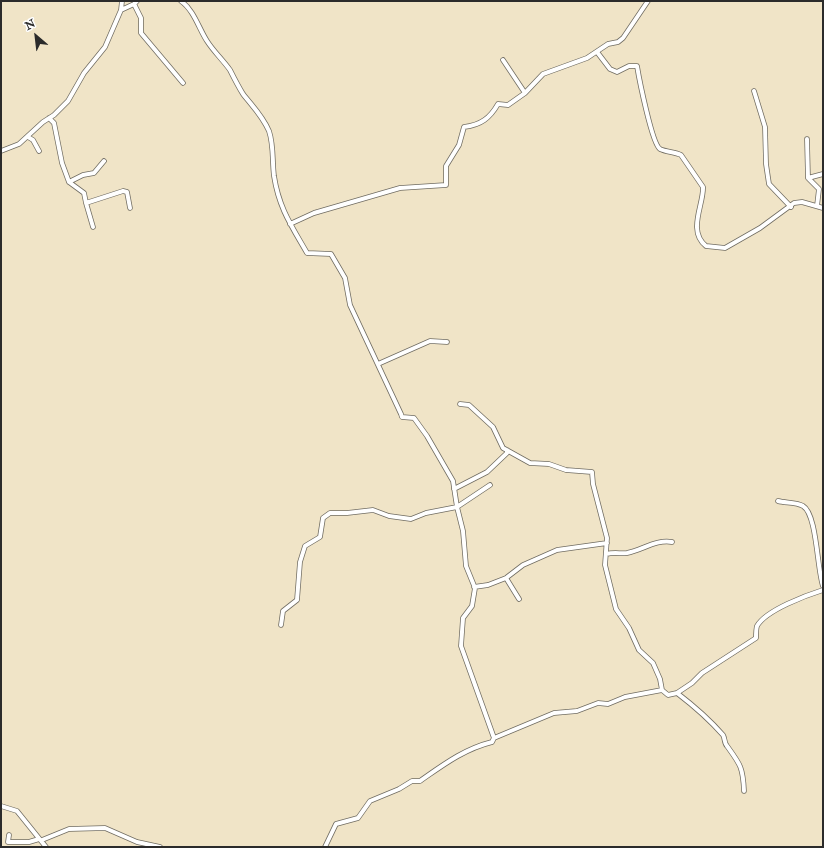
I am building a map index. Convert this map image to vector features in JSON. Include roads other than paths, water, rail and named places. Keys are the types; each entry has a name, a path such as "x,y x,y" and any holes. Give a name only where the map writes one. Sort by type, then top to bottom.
{"street":[{"path":"1,151 20,144 68,101 84,73 105,47 121,10 122,1"},
{"path":"181,1 185,4 208,42 229,69 243,94 259,111 269,132 274,156 274,174 282,209 290,224 307,253 331,254 345,278 350,305 402,417 414,418 423,430 453,480 457,507 463,531 466,566 474,587 472,606 463,618 461,646 494,738"},
{"path":"290,224 314,213 400,188 446,185 446,166 459,145 464,127 475,126 484,122 498,104 508,105 525,93 543,74 587,58 608,44 618,42 648,1"},
{"path":"121,10 136,3 141,18 141,33 183,83"},
{"path":"597,52 610,69 617,72 629,66 637,66 648,121 657,146 660,149 681,155 703,187 697,223 698,236 703,244 706,246 725,248 760,228 791,206 802,202 823,208"},
{"path":"503,60 525,93"},
{"path":"754,91 765,127 766,164 769,184 791,206"},
{"path":"50,118 54,123 62,163 69,182 84,193 93,228"},
{"path":"28,137 33,140 39,151"},
{"path":"807,139 808,178 819,189 818,206"},
{"path":"69,182 83,175 94,174 104,161"},
{"path":"808,178 823,174"},
{"path":"86,203 123,191 126,192 130,208"},
{"path":"378,364 430,342 447,342"},
{"path":"460,404 469,405 493,427 503,448 530,463 549,464 566,470 592,472 593,484 607,538 605,566 616,608 629,628 639,650 652,663 660,679 662,690 668,695 677,693 692,683 702,673 756,638 757,626 786,604 823,590"},
{"path":"454,489 488,472 507,453 507,450"},
{"path":"281,625 283,611 298,600 300,562 305,546 320,537 323,518 330,513 347,514 373,510 389,516 411,519 426,513 457,507 490,485"},
{"path":"778,501 803,505 810,513 814,524 816,552 823,586"},
{"path":"606,554 615,552 626,554 665,541 672,542"},
{"path":"474,587 488,585 506,578 523,565 557,550 607,543"},
{"path":"506,578 519,599"},
{"path":"325,847 336,824 358,818 370,801 399,789 412,781 420,781 448,761 474,747 492,742 494,738 554,713 577,711 598,703 608,704 625,697 662,690"},
{"path":"677,693 705,715 712,725 724,736 725,744 737,758 743,773 744,791"},
{"path":"1,806 17,810 46,847"},
{"path":"9,835 8,842 29,842 69,829 105,828 137,842 160,847"}]}
